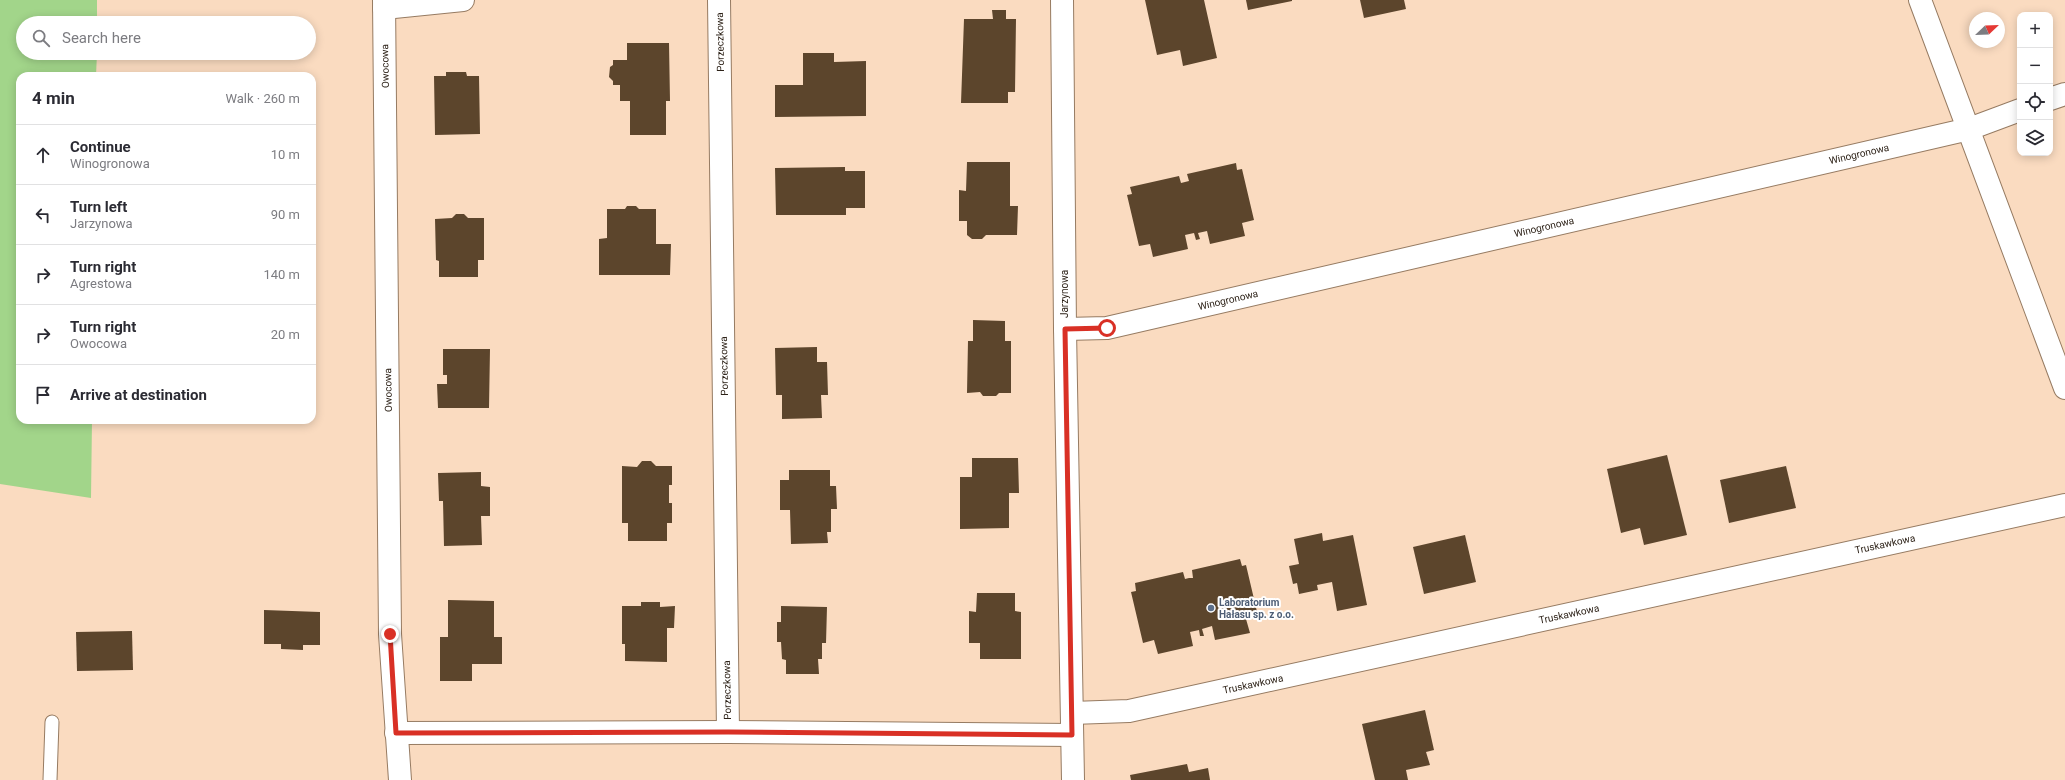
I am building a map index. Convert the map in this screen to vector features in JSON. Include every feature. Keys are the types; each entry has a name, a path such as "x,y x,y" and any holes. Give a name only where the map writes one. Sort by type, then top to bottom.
{"street":[{"path":"384,4 462,0"},
{"name":"Porzeczkowa","path":"719,0 728,732"},
{"name":"Jarzynowa","path":"1062,0 1065,329 1073,780"},
{"path":"1920,0 2065,388"},
{"name":"Owocowa","path":"384,4 390,634 400,780"},
{"path":"2053,98 2065,94"},
{"name":"Winogronowa","path":"1065,329 1107,328 1969,129 2017,111"},
{"name":"Truskawkowa","path":"1072,713 1129,711 2065,504"},
{"path":"396,733 728,732 1072,735"}],"lane":[{"path":"50,780 52,722"}],"green space":[{"path":"0,0 97,0 97,16 16,16 16,60 97,60 96,72 16,72 16,424 92,424 91,498 0,484"}],"building":[{"path":"1145,0 1204,0 1217,58 1183,66 1180,50 1157,55"},
{"path":"1246,0 1292,0 1292,1 1248,10"},
{"path":"1360,0 1404,0 1406,9 1364,18"},
{"path":"992,10 1006,10 1006,19 1016,19 1015,92 1008,92 1008,103 961,103 964,19 993,19"},
{"path":"627,43 669,43 670,101 666,101 666,135 630,135 630,101 620,101 620,85 613,85 613,81 609,77 610,67 613,65 613,60 627,60"},
{"path":"803,53 834,53 834,62 866,61 866,116 775,117 775,85 803,85"},
{"path":"446,72 466,72 467,76 479,76 480,134 435,135 434,76 446,76"},
{"path":"967,162 1010,162 1010,206 1018,206 1017,235 986,235 982,239 972,239 967,235 967,221 959,221 959,190 966,191"},
{"path":"1236,163 1237,170 1242,169 1254,220 1242,223 1245,236 1210,244 1207,231 1198,233 1200,239 1196,240 1194,233 1185,235 1188,249 1153,257 1150,244 1139,246 1127,195 1132,194 1130,187 1179,176 1181,183 1189,181 1187,174"},
{"path":"845,167 845,171 865,171 865,208 846,208 846,215 776,215 775,168"},
{"path":"627,206 636,206 639,209 656,209 656,244 671,244 670,275 599,275 599,239 607,238 607,209 625,209"},
{"path":"456,214 464,214 468,218 484,218 484,260 478,260 478,277 439,277 439,261 436,260 435,219 452,218"},
{"path":"973,320 1005,321 1005,341 1011,341 1011,393 999,393 996,396 983,396 980,392 967,393 968,341 973,341"},
{"path":"817,347 817,362 827,362 828,395 821,395 822,418 782,419 782,395 776,395 775,348"},
{"path":"443,349 490,349 489,408 438,408 437,384 447,384 447,375 443,375"},
{"path":"1667,455 1687,535 1644,545 1640,528 1621,533 1607,469"},
{"path":"972,458 1018,458 1019,493 1009,493 1009,528 960,529 960,477 972,477"},
{"path":"642,461 651,461 656,466 672,466 672,485 669,485 669,503 672,503 672,523 667,523 667,541 628,541 628,523 622,523 622,466 637,467"},
{"path":"1786,466 1796,508 1729,523 1720,480"},
{"path":"789,470 830,470 830,486 836,486 837,509 831,509 831,532 827,532 828,543 791,544 790,510 780,510 780,480 789,480"},
{"path":"481,472 481,486 490,487 490,516 481,516 482,545 444,546 443,501 439,501 438,473"},
{"path":"1322,533 1323,541 1353,535 1367,605 1337,611 1332,582 1317,585 1318,590 1299,594 1297,583 1293,584 1289,566 1299,564 1294,539"},
{"path":"1465,535 1476,582 1424,594 1413,547"},
{"path":"1240,559 1242,566 1246,565 1258,616 1246,619 1250,633 1215,640 1212,626 1202,629 1204,636 1200,636 1199,630 1190,632 1193,646 1158,654 1154,640 1143,643 1131,592 1136,591 1135,583 1183,572 1185,579 1193,578 1192,570"},
{"path":"977,593 1015,593 1015,611 1021,612 1021,659 980,659 980,643 969,643 969,611 976,612"},
{"path":"448,600 494,601 494,637 502,637 502,664 472,664 472,681 440,681 440,637 448,637"},
{"path":"641,602 660,602 660,607 675,606 674,628 667,628 667,662 625,661 625,644 622,644 622,606 641,606"},
{"path":"781,606 827,607 826,643 822,643 822,659 818,659 819,674 786,674 786,660 782,659 781,642 777,642 777,622 781,622"},
{"path":"264,610 320,612 320,645 303,645 303,650 281,649 281,644 264,644"},
{"path":"132,631 133,670 77,671 76,632"},
{"path":"1425,710 1434,750 1426,752 1430,765 1406,770 1408,780 1375,780 1362,724"},
{"path":"1187,764 1189,772 1208,768 1210,780 1131,780 1130,775"}],"place":[{"name":"Laboratorium Hałasu sp. z o.o.","path":"1211,608"}],"route":[{"path":"390,634 396,733 728,732 1072,735 1065,329 1107,328"}]}
